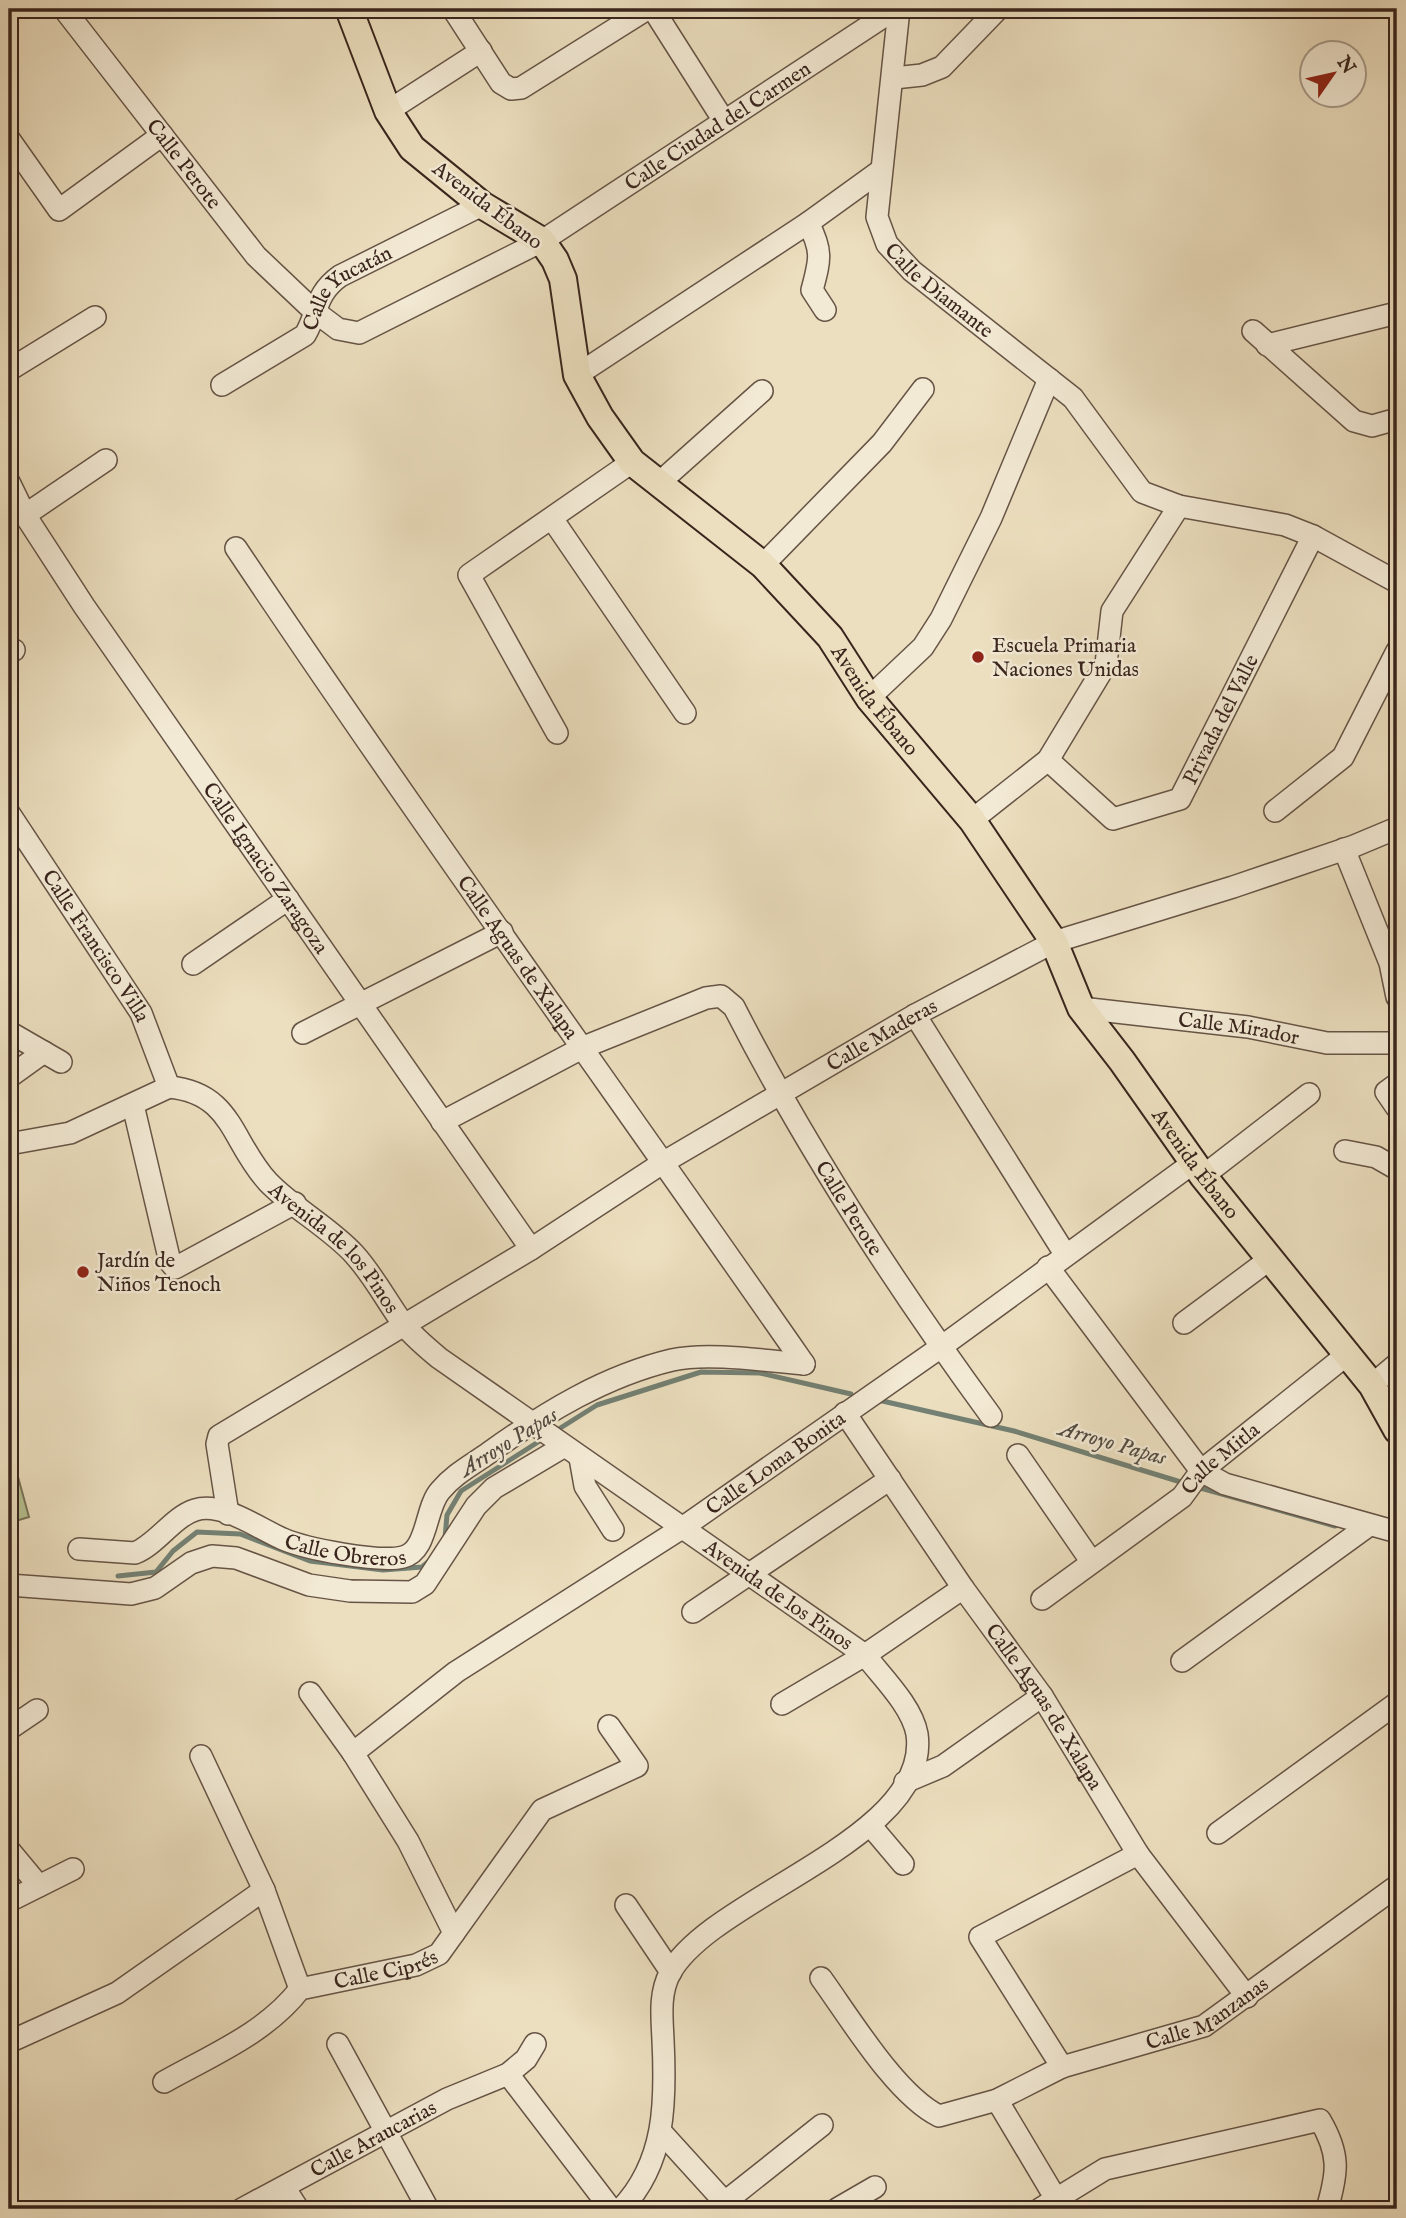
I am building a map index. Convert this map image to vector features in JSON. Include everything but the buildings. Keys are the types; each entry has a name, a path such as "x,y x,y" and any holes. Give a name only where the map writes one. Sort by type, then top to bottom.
{"main road":[{"name":"Avenida Ébano","path":"349,9 388,111 412,148 482,205 542,242 555,260 563,279 577,375 600,417 632,461 763,565 830,637 869,698 972,820 1054,943 1081,1008 1122,1060 1198,1170 1349,1353 1372,1385 1397,1430"}],"street":[{"name":"Calle Perote","path":"64,9 257,256 314,312 338,329 359,333"},
{"path":"453,9 501,83 512,89 521,88 650,9 724,121"},
{"name":"Calle Ciudad del Carmen","path":"359,333 542,242 897,9"},
{"name":"Calle Diamante","path":"897,9 894,78 880,172 877,217 887,244 912,271 1073,398 1142,492 1179,506 1285,525 1313,536 1397,582"},
{"path":"894,78 922,75 942,67 988,13"},
{"path":"388,111 481,51"},
{"path":"9,139 59,210 162,135"},
{"path":"577,375 808,223 880,172"},
{"name":"Calle Yucatán","path":"222,386 305,335 326,286 340,276 482,205"},
{"path":"808,223 819,244 820,261 811,290 825,310"},
{"path":"1397,313 1260,338 1354,421 1372,426 1397,419"},
{"path":"9,370 95,317"},
{"path":"869,698 923,647 941,619 991,518 1049,379"},
{"path":"763,565 882,443 923,389"},
{"path":"659,483 762,391"},
{"path":"25,515 106,460"},
{"path":"557,733 469,575 553,520 632,461"},
{"name":"Calle Ignacio Zaragoza","path":"9,482 25,515 84,606 531,1249"},
{"path":"972,820 1048,760 1106,664 1112,611 1179,506"},
{"path":"553,520 685,713"},
{"name":"Privada del Valle","path":"1048,760 1113,819 1180,799 1313,536"},
{"name":"Calle Aguas de Xalapa","path":"236,548 379,763 584,1047 804,1364"},
{"path":"1275,811 1343,757 1397,651"},
{"name":"Calle Francisco Villa","path":"9,813 141,1013 169,1087"},
{"name":"Calle Maderas","path":"228,1514 217,1444 219,1436 531,1249 664,1162 915,1015 1054,943 1344,849 1397,828"},
{"path":"1344,849 1390,963 1397,997"},
{"path":"193,964 288,899"},
{"path":"303,1032 502,932"},
{"name":"Calle Perote","path":"584,1047 706,998 722,996 734,1007 779,1096 941,1348 991,1416"},
{"name":"Calle Mirador","path":"1081,1008 1248,1027 1327,1043 1397,1043"},
{"path":"915,1015 1065,1254"},
{"path":"9,1032 52,1057 12,1074"},
{"path":"442,1122 584,1047"},
{"path":"9,1144 70,1133 169,1087"},
{"name":"Avenida de los Pinos","path":"169,1087 191,1089 209,1098 225,1116 250,1159 269,1183 355,1255 404,1325 439,1358 865,1655 907,1710 917,1733 916,1758 905,1782 870,1825 716,1927 691,1948 671,1972 661,2000 666,2082 662,2133 645,2175 621,2209"},
{"name":"Calle Loma Bonita","path":"353,1753 456,1672 682,1528 941,1348 1065,1254 1198,1170 1309,1094"},
{"path":"133,1105 170,1262 174,1268 295,1203"},
{"path":"1345,1151 1376,1157 1397,1169"},
{"path":"1184,1323 1270,1259"},
{"path":"1048,1267 1195,1481 1225,1484 1397,1532"},
{"name":"Calle Mitla","path":"1042,1599 1195,1481 1349,1353"},
{"name":"Calle Obreros","path":"9,1585 131,1594 155,1588 191,1563 212,1556 236,1558 309,1585 350,1591 412,1592 425,1584 476,1506 553,1439 596,1386 674,1359 725,1358 804,1364"},
{"path":"1372,1385 1397,1364"},
{"name":"Calle Aguas de Xalapa","path":"845,1413 963,1588 1042,1696 1138,1853 1247,1997"},
{"path":"553,1439 613,1530"},
{"name":"Calle Obreros","path":"79,1549 135,1553 193,1510 210,1508 286,1541 345,1554 402,1558 412,1553 418,1544 436,1496 452,1476 553,1439"},
{"path":"1018,1455 1091,1561"},
{"path":"693,1612 890,1479"},
{"path":"1182,1661 1368,1526"},
{"path":"782,1704 865,1655 963,1588"},
{"path":"310,1693 353,1753 408,1841 454,1933"},
{"path":"905,1782 943,1766 1042,1696"},
{"path":"1218,1833 1397,1703"},
{"path":"9,1729 37,1710"},
{"name":"Calle Ciprés","path":"300,1989 416,1965 439,1954 542,1810 637,1766 609,1726"},
{"path":"164,2082 260,2028 285,2009 300,1989 264,1890 201,1756"},
{"path":"870,1825 903,1864"},
{"path":"9,1850 39,1886"},
{"path":"1062,2067 980,1937 1138,1853"},
{"path":"9,1901 73,1869"},
{"name":"Calle Manzanas","path":"821,1978 890,2072 928,2111 939,2116 996,2099 1062,2067 1205,2026 1397,1886"},
{"path":"9,2042 117,1993 264,1890"},
{"path":"626,1905 671,1972"},
{"path":"338,2044 428,2209"},
{"path":"535,2044 526,2059 508,2074 611,2209"},
{"name":"Calle Araucarias","path":"243,2209 447,2099 508,2074"},
{"path":"996,2099 1053,2205 1105,2169 1320,2120 1334,2144 1335,2177 1326,2209"},
{"path":"662,2133 728,2206 822,2125"},
{"path":"284,2187 298,2209"},
{"path":"837,2209 875,2187"}],"green space":[{"path":"9,1444 29,1517 9,1523"}],"waterway":[{"name":"Arroyo Papas","path":"554,1432 597,1405 701,1372 760,1373 851,1394"},
{"name":"Arroyo Papas","path":"878,1400 1014,1431 1184,1483"},
{"name":"Arroyo Papas","path":"445,1538 447,1515 461,1491 546,1437"},
{"name":"Arroyo Papas","path":"1197,1487 1335,1526"},
{"name":"Arroyo Papas","path":"118,1576 156,1572 173,1551 197,1532 240,1534 310,1561 383,1570 422,1567 428,1562"}],"place":[{"name":"Escuela Primaria Naciones Unidas","path":"978,657"},
{"name":"Jardín de Niños Tenoch","path":"83,1272"}]}
